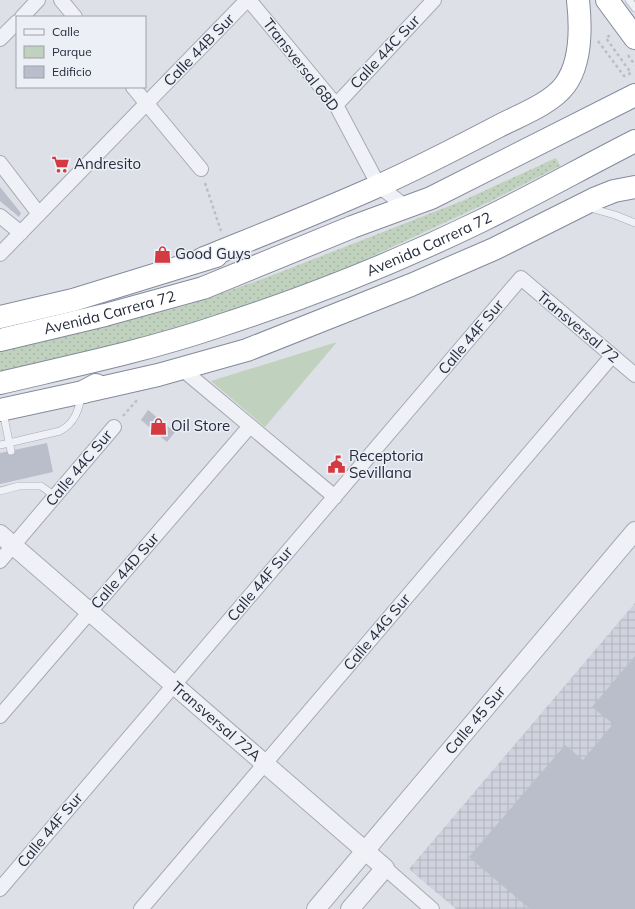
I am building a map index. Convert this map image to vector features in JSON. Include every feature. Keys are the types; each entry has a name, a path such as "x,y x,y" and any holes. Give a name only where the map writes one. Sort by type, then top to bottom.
{"highway":[{"path":"202,259 379,186 442,156 549,100 566,84 572,73 577,56 579,35 578,0"},
{"path":"607,0 630,45"},
{"name":"Avenida Carrera 72","path":"0,340 112,314 203,288 352,227 431,198 635,95"},
{"name":"Avenida Carrera 72","path":"0,383 146,348 214,328 313,292 423,247 483,220 635,141"},
{"path":"83,392 182,369 247,350 411,285 494,249 580,206 614,191 635,187"},
{"name":"Avenida Carrera 72","path":"0,317 72,300 202,259 352,227"},
{"name":"Avenida Carrera 72","path":"1,410 83,392 214,328"}],"street":[{"path":"23,16 38,0"},
{"path":"61,0 74,16"},
{"name":"Calle 44B Sur","path":"0,254 248,0"},
{"name":"Transversal 68D","path":"248,0 336,105 379,186 406,207"},
{"name":"Calle 44C Sur","path":"336,105 434,0"},
{"path":"0,39 16,23"},
{"path":"134,88 200,169"},
{"path":"0,163 39,214"},
{"path":"0,216 20,233"},
{"name":"Transversal 72","path":"521,278 635,375"},
{"name":"Calle 44F Sur","path":"0,889 521,278"},
{"name":"Calle 44G Sur","path":"141,909 612,356"},
{"path":"182,369 335,496"},
{"name":"Calle 44D Sur","path":"0,716 250,426"},
{"name":"Calle 44C Sur","path":"0,561 7,540 55,496 114,427"},
{"name":"Calle 45 Sur","path":"316,909 635,531"},
{"name":"Transversal 72A","path":"7,540 432,909"},
{"path":"350,909 384,868"}],"lane":[{"path":"629,0 635,8"},
{"path":"580,206 597,209 635,223"},
{"path":"0,444 60,431 69,426 75,419 83,392"},
{"path":"1,410 11,451"},
{"path":"0,491 18,483 41,486 55,496"}],"path":[{"path":"599,42 624,76 631,73 606,38 612,34"},
{"path":"630,45 635,65"},
{"path":"200,169 227,249"},
{"name":"Calle 44C Sur","path":"114,427 139,397"}],"shaded area":[{"path":"635,603 635,909 456,909 409,869"}],"green space":[{"path":"556,158 560,166 489,202 360,262 280,294 211,320 0,376 0,351 42,342 188,305 268,277 462,201"},
{"path":"337,342 265,427 211,381"}],"building":[{"path":"0,187 21,213 19,217 0,201"},
{"name":"Oil Store","path":"148,410 175,432 167,442 141,420"},
{"path":"47,443 53,472 0,484 0,453"},
{"path":"635,656 635,909 530,909 469,857 565,745 583,760 613,724 592,707"}],"place":[{"name":"Andresito","path":"61,164"},
{"name":"Good Guys","path":"162,254"},
{"name":"Oil Store","path":"158,426"},
{"name":"Receptoria Sevillana","path":"336,465"}]}
